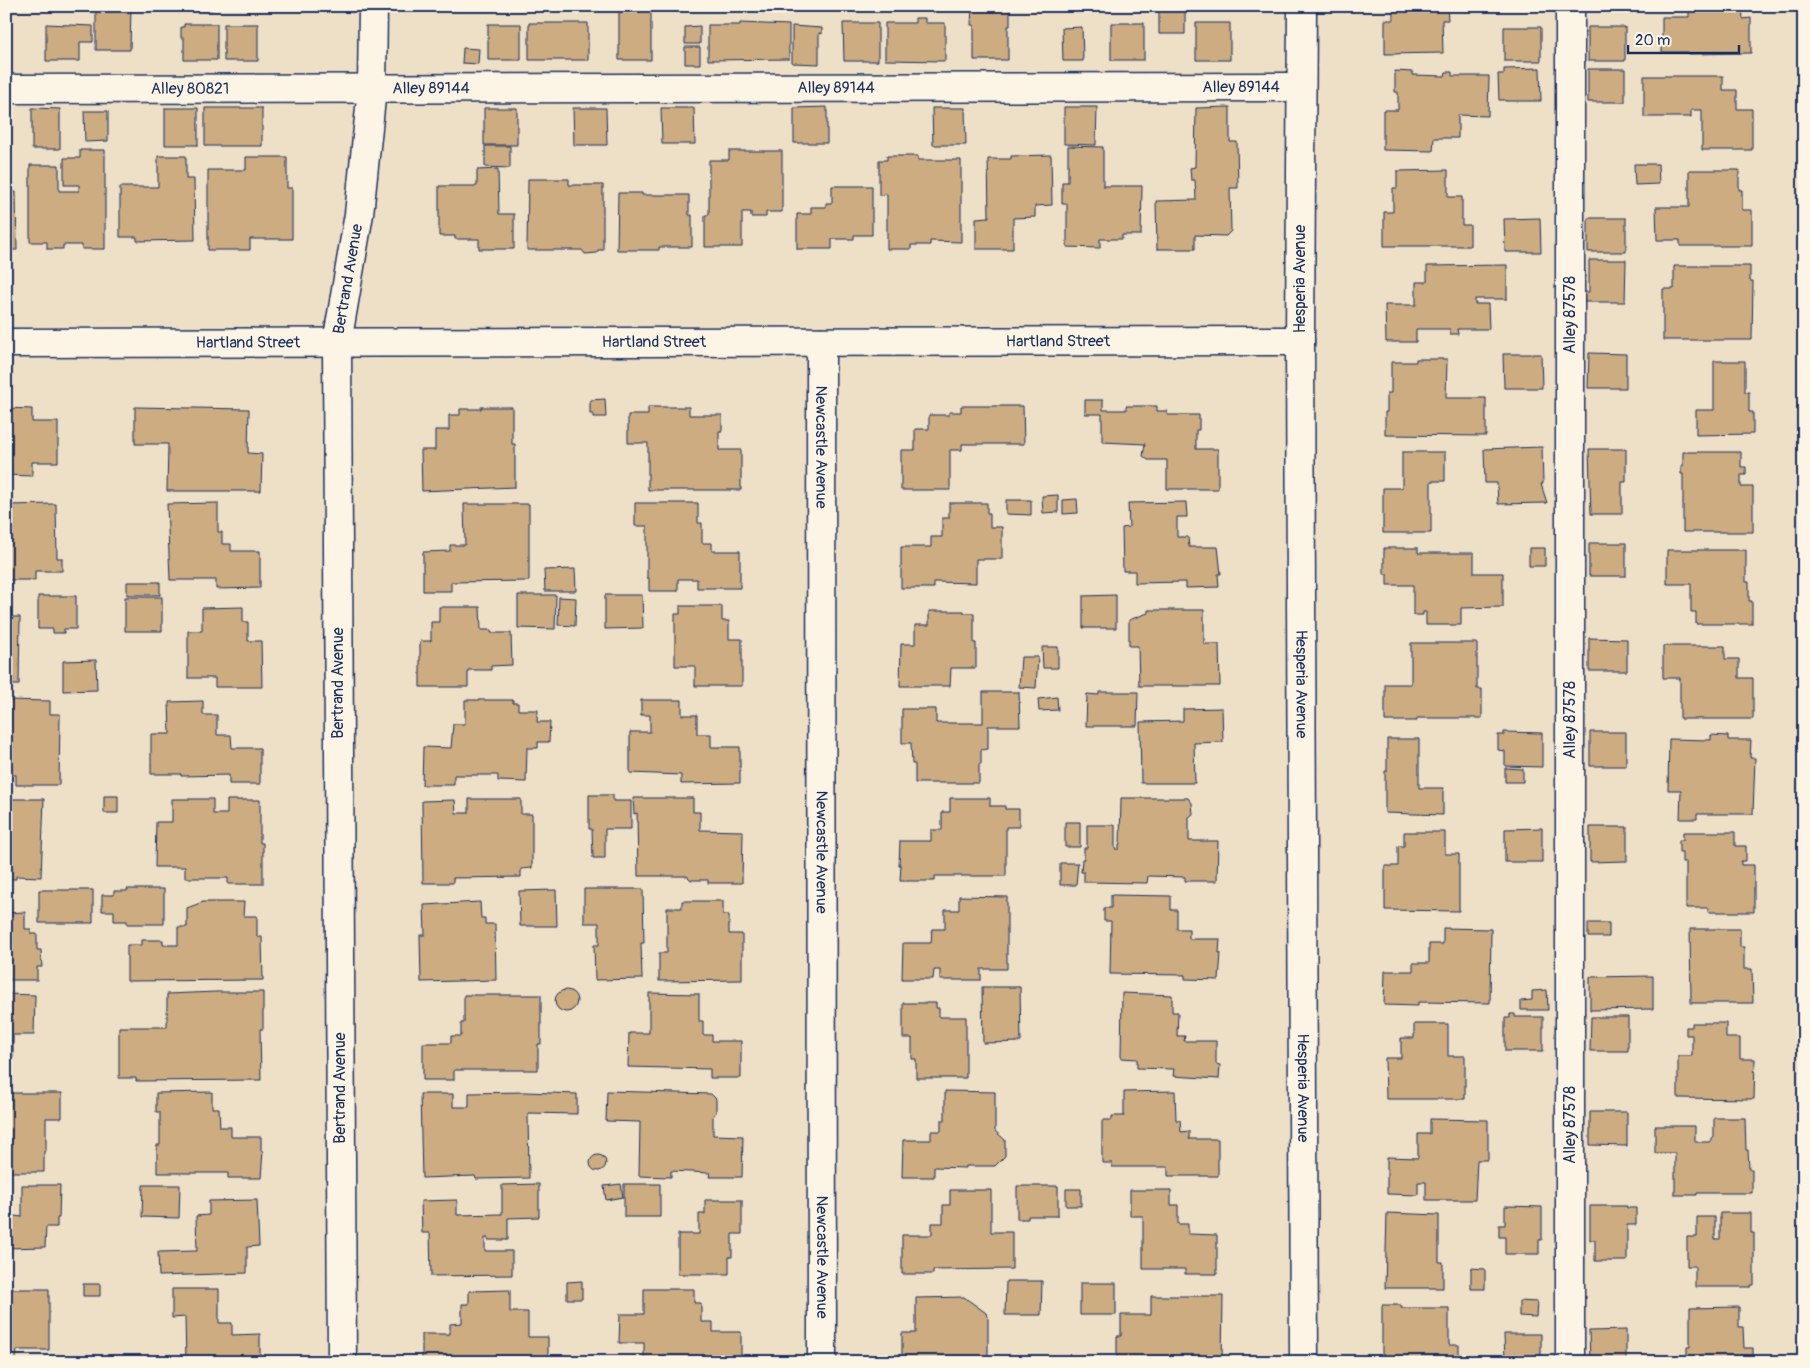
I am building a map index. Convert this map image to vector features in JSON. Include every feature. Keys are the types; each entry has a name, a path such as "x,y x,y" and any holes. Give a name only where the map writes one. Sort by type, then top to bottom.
{"street":[{"name":"Bertrand Avenue","path":"342,1362 337,343 359,214 372,89 373,6"},
{"name":"Hesperia Avenue","path":"1302,6 1300,87 1300,341 1304,1362"},
{"name":"Alley 87578","path":"1570,6 1570,1362"},
{"name":"Alley 89144","path":"372,89 1300,87"},
{"name":"Alley 80821","path":"6,89 372,89"},
{"name":"Hartland Street","path":"6,343 1300,341"},
{"name":"Newcastle Avenue","path":"821,342 822,1362"}],"building":[{"path":"96,6 131,6 130,50 96,50"},
{"path":"172,6 214,6 213,10 172,9"},
{"path":"619,6 651,6 651,60 619,60"},
{"path":"972,6 1010,6 1008,60 974,60 974,25 971,25"},
{"path":"1159,6 1185,6 1185,34 1159,34"},
{"path":"1393,6 1447,6 1448,20 1442,20 1443,53 1385,54 1385,20 1393,20"},
{"path":"1689,6 1742,6 1743,19 1751,18 1751,53 1688,54 1688,52 1662,52 1662,17 1689,17"},
{"path":"915,18 925,18 925,23 945,23 945,61 885,60 885,23 915,23"},
{"path":"529,23 588,23 588,60 529,60"},
{"path":"740,23 789,25 789,59 708,60 708,25 740,25"},
{"path":"843,23 878,23 878,61 844,61"},
{"path":"1111,23 1144,23 1144,60 1111,60"},
{"path":"1196,23 1230,23 1230,60 1196,60"},
{"path":"46,24 93,26 93,42 80,42 80,61 46,61"},
{"path":"184,24 217,24 217,60 184,60 184,38 181,38 181,27 184,27"},
{"path":"224,24 258,24 258,61 224,61"},
{"path":"488,24 521,24 521,60 488,60"},
{"path":"700,26 700,44 685,44 685,27"},
{"path":"792,26 822,28 822,34 819,33 819,64 792,63"},
{"path":"1082,27 1083,61 1063,61 1062,28"},
{"path":"1504,27 1541,27 1541,61 1504,61"},
{"path":"1588,27 1625,27 1625,61 1588,61"},
{"path":"685,47 700,47 700,64 685,64"},
{"path":"463,48 479,49 478,64 462,63"},
{"path":"1540,68 1541,101 1499,100 1498,74 1504,74 1504,69"},
{"path":"1588,69 1625,69 1625,102 1588,102"},
{"path":"1395,71 1413,72 1413,75 1445,76 1446,72 1452,72 1452,76 1489,76 1488,116 1458,115 1458,138 1434,138 1433,151 1383,150 1383,110 1398,110 1398,92 1395,92"},
{"path":"1644,76 1723,76 1723,90 1737,90 1737,109 1752,109 1752,150 1702,150 1702,110 1691,110 1691,117 1644,117"},
{"path":"827,107 827,143 794,143 794,108"},
{"path":"1064,107 1097,107 1096,145 1064,144"},
{"path":"1230,107 1230,142 1237,142 1238,188 1230,188 1231,231 1226,236 1195,235 1195,249 1157,249 1156,201 1196,200 1195,180 1191,180 1190,168 1195,167 1196,108"},
{"path":"32,108 60,109 60,149 32,149"},
{"path":"165,108 198,108 198,145 165,145"},
{"path":"205,108 262,108 262,146 205,146"},
{"path":"484,108 517,108 517,145 484,145"},
{"path":"573,108 606,108 607,145 574,145"},
{"path":"661,108 694,108 695,144 662,144"},
{"path":"932,108 965,108 966,145 933,145"},
{"path":"84,111 108,111 108,141 85,142"},
{"path":"485,146 510,146 510,168 485,167"},
{"path":"1068,146 1103,147 1103,186 1142,186 1141,235 1122,235 1122,239 1100,239 1100,248 1067,247 1067,204 1062,204 1062,182 1068,182"},
{"path":"80,150 105,150 105,249 82,249 82,245 63,245 63,249 47,249 47,242 30,242 30,165 59,165 59,191 79,191 79,185 64,185 64,158 80,158"},
{"path":"729,151 782,151 782,212 766,212 766,217 751,217 751,212 742,212 742,247 705,247 705,215 709,215 709,160 729,160"},
{"path":"1051,155 1052,205 1035,206 1035,217 1013,218 1013,249 976,249 976,218 989,217 988,159 1011,159 1011,156"},
{"path":"158,156 186,156 186,179 194,179 195,240 137,241 137,237 120,237 120,187 158,187"},
{"path":"887,156 918,156 918,160 961,160 961,242 930,241 930,245 911,245 911,249 887,249 887,194 879,195 879,160 887,160"},
{"path":"246,157 287,157 287,188 292,188 292,239 250,239 250,250 208,250 208,170 246,170"},
{"path":"1634,164 1658,164 1659,184 1635,185"},
{"path":"498,169 499,214 514,214 514,249 479,249 479,239 455,239 455,236 439,236 439,186 477,186 477,170"},
{"path":"1448,170 1448,197 1462,197 1462,225 1470,225 1470,246 1384,246 1384,212 1393,212 1393,188 1397,188 1397,171"},
{"path":"1689,170 1739,170 1742,210 1752,210 1752,246 1680,246 1680,240 1657,240 1656,207 1689,207"},
{"path":"528,179 569,179 569,185 603,185 603,250 598,250 597,253 585,254 582,250 527,250"},
{"path":"832,186 872,186 872,235 854,235 854,239 832,239 832,249 797,249 797,214 811,214 811,207 826,207 826,203 832,203"},
{"path":"6,192 16,192 17,250 6,250"},
{"path":"618,193 689,195 689,215 692,215 692,247 659,247 659,250 617,250"},
{"path":"1540,218 1541,252 1505,252 1504,219"},
{"path":"1588,218 1626,218 1626,252 1588,252"},
{"path":"1589,260 1626,260 1625,302 1584,302 1584,292 1589,292"},
{"path":"1507,265 1507,299 1475,299 1475,304 1488,304 1489,329 1457,329 1458,334 1450,334 1450,329 1416,329 1416,342 1386,342 1385,305 1416,305 1416,282 1427,282 1427,266"},
{"path":"1674,266 1750,266 1750,281 1753,281 1752,340 1663,340 1663,289 1674,289"},
{"path":"1589,353 1626,354 1626,388 1588,388"},
{"path":"1503,354 1541,354 1542,388 1504,388"},
{"path":"1416,359 1447,359 1446,398 1486,398 1486,436 1385,435 1387,393 1391,393 1391,362 1416,362"},
{"path":"1714,361 1745,361 1745,392 1749,392 1749,412 1753,412 1753,434 1696,435 1696,410 1714,410"},
{"path":"605,399 606,417 593,417 593,414 590,414 590,400"},
{"path":"1085,400 1103,400 1103,410 1126,410 1126,406 1157,406 1157,411 1167,411 1167,415 1199,415 1199,430 1196,430 1196,449 1218,449 1218,489 1167,489 1167,460 1148,460 1143,456 1145,444 1102,442 1102,414 1085,414"},
{"path":"961,406 1023,406 1024,444 962,444 962,450 950,450 950,490 901,490 901,450 915,450 915,429 929,429 929,415 949,415 949,412 961,412"},
{"path":"135,407 249,409 248,453 262,454 261,491 167,491 168,444 135,444"},
{"path":"481,407 512,407 512,444 515,444 515,487 422,491 421,450 435,450 435,430 449,430 449,415 460,415 460,409 481,409"},
{"path":"648,407 689,407 689,415 722,415 722,431 719,431 719,450 741,450 741,490 648,490 648,443 628,443 628,415 648,415"},
{"path":"6,408 32,409 32,422 58,422 58,462 32,462 32,476 6,475"},
{"path":"1542,447 1543,484 1541,484 1547,503 1498,504 1497,483 1485,483 1484,449"},
{"path":"1589,449 1626,449 1626,482 1622,482 1622,514 1591,514"},
{"path":"1402,452 1445,452 1445,481 1431,481 1431,533 1383,533 1383,488 1402,488"},
{"path":"1683,452 1741,452 1741,467 1746,467 1746,475 1741,475 1741,487 1753,487 1753,532 1683,532 1683,474 1681,474 1681,466 1683,466"},
{"path":"1058,495 1058,512 1043,513 1042,496"},
{"path":"1077,499 1078,513 1063,514 1063,500"},
{"path":"1006,500 1031,500 1031,515 1006,514"},
{"path":"1186,502 1187,517 1177,517 1177,537 1188,537 1189,547 1218,547 1221,574 1218,574 1219,587 1186,588 1186,582 1135,583 1135,571 1123,571 1122,528 1129,527 1128,503"},
{"path":"218,503 218,532 222,532 222,544 231,544 231,551 260,551 260,588 216,589 216,580 170,580 167,504"},
{"path":"635,503 698,503 698,523 702,523 702,543 712,543 712,551 740,551 740,588 697,588 697,579 678,579 678,591 649,591 649,578 647,578 647,526 635,526"},
{"path":"949,503 987,503 987,513 990,513 990,527 1002,527 1002,559 976,559 976,583 934,582 934,588 901,588 901,547 931,547 931,537 942,537 942,518 949,518"},
{"path":"56,504 57,558 62,558 62,571 35,571 35,580 6,580 6,505"},
{"path":"464,504 529,504 529,581 451,582 451,591 423,591 423,552 450,551 450,545 465,545"},
{"path":"1589,543 1626,543 1626,576 1589,576"},
{"path":"1384,548 1418,548 1418,553 1474,553 1474,573 1503,573 1503,607 1461,608 1461,625 1426,625 1426,612 1423,612 1423,615 1413,615 1413,585 1387,585 1387,574 1384,574"},
{"path":"1529,548 1545,548 1545,566 1529,566"},
{"path":"1667,550 1746,550 1746,582 1749,582 1749,601 1752,601 1752,624 1696,624 1696,612 1691,612 1691,584 1667,584"},
{"path":"575,569 576,591 545,591 544,570"},
{"path":"127,582 160,582 160,595 127,595"},
{"path":"518,595 556,595 555,629 518,628"},
{"path":"605,595 642,595 643,628 605,629"},
{"path":"1116,595 1116,628 1083,628 1083,596"},
{"path":"38,596 76,596 76,629 64,629 64,633 53,633 53,629 38,629"},
{"path":"125,597 162,597 162,631 125,631"},
{"path":"559,597 576,598 575,626 558,625"},
{"path":"680,606 722,606 722,621 729,621 729,639 742,639 742,686 695,686 695,666 675,666 675,614 680,614"},
{"path":"243,607 243,622 248,622 248,641 261,641 262,687 215,687 215,678 188,678 188,631 202,631 202,608"},
{"path":"439,607 480,607 481,630 491,630 491,633 511,633 512,665 491,666 491,670 468,670 468,687 420,687 420,641 431,641 431,622 439,622"},
{"path":"1148,610 1204,610 1204,644 1219,644 1220,686 1139,686 1138,646 1129,646 1129,620 1148,613"},
{"path":"929,611 964,611 964,613 974,613 976,668 951,668 950,686 900,686 901,644 915,644 915,625 929,625"},
{"path":"6,612 9,612 9,617 20,617 19,685 6,685"},
{"path":"1589,638 1627,639 1627,671 1589,671"},
{"path":"1411,643 1477,643 1477,689 1482,689 1482,718 1417,718 1417,721 1385,721 1385,684 1411,684"},
{"path":"1663,646 1725,646 1725,659 1739,659 1739,678 1753,678 1753,719 1680,719 1680,678 1663,678"},
{"path":"1042,647 1058,647 1058,668 1043,668"},
{"path":"1021,657 1038,657 1036,688 1019,687"},
{"path":"96,660 97,690 63,691 63,661"},
{"path":"983,692 1019,692 1020,726 988,726 988,749 981,750 979,783 915,783 915,764 912,764 911,743 902,743 902,709 936,709 936,723 983,723"},
{"path":"1099,692 1138,692 1137,726 1086,726 1087,694 1099,695"},
{"path":"1057,697 1058,710 1039,711 1038,699"},
{"path":"6,700 50,701 50,714 60,714 59,785 16,785 16,775 6,775"},
{"path":"465,700 513,700 513,703 518,703 518,710 538,710 537,722 550,722 549,742 538,742 538,748 527,748 526,782 498,781 498,775 454,775 454,785 422,785 423,747 451,748 453,724 465,724"},
{"path":"641,700 682,700 682,715 697,715 697,734 711,734 711,747 740,747 740,783 681,784 681,775 630,773 630,732 650,732 650,715 641,715"},
{"path":"203,701 203,715 217,715 217,735 231,735 232,748 260,748 260,784 229,784 229,775 181,776 181,774 151,774 151,734 170,734 169,702"},
{"path":"1222,708 1223,742 1194,743 1195,783 1141,783 1140,722 1183,721 1183,709"},
{"path":"1504,732 1542,733 1542,767 1505,766 1505,751 1498,750 1498,735 1504,735"},
{"path":"1590,732 1626,732 1626,766 1590,766"},
{"path":"1711,735 1728,736 1728,740 1751,740 1750,758 1755,758 1753,814 1697,814 1697,819 1680,819 1681,790 1668,790 1669,739 1711,740"},
{"path":"1387,739 1419,739 1419,788 1443,788 1443,815 1385,813"},
{"path":"1505,768 1523,769 1523,782 1505,782"},
{"path":"589,795 613,795 613,801 631,801 631,829 605,829 605,858 593,858 592,829 589,829"},
{"path":"104,796 118,796 118,813 104,813"},
{"path":"633,798 693,798 693,812 700,812 700,830 743,831 742,883 708,883 708,880 691,880 687,876 638,876 637,813 634,814"},
{"path":"950,798 990,798 990,806 1005,806 1005,809 1019,809 1019,827 1006,827 1006,876 935,876 935,881 900,881 900,841 931,841 931,830 942,830 942,812 950,812"},
{"path":"1121,798 1188,798 1192,803 1193,814 1189,817 1189,841 1218,841 1217,881 1185,881 1185,877 1148,876 1147,883 1084,882 1084,872 1081,872 1084,848 1087,848 1087,825 1115,825 1115,849 1119,849"},
{"path":"6,799 44,799 41,877 16,876 16,879 6,879"},
{"path":"172,799 213,799 213,814 227,814 227,800 260,800 260,843 263,843 263,884 228,884 228,878 185,878 185,867 155,867 156,822 172,822"},
{"path":"469,799 521,799 521,814 532,814 532,868 521,869 521,877 453,878 453,883 423,883 422,801 455,800 456,813 469,813"},
{"path":"1065,822 1080,822 1080,847 1065,847"},
{"path":"1590,827 1627,827 1627,861 1590,862"},
{"path":"1542,828 1542,862 1505,862 1505,829"},
{"path":"1404,832 1445,832 1445,854 1459,854 1459,911 1385,910 1385,866 1398,866 1398,846 1404,846"},
{"path":"1683,832 1735,832 1735,846 1746,846 1746,861 1741,861 1741,865 1754,865 1754,912 1708,912 1708,908 1686,908 1686,862 1682,862 1682,852 1679,852 1679,840 1683,840"},
{"path":"1060,863 1078,863 1076,885 1060,885"},
{"path":"127,889 164,889 164,924 127,924 127,921 114,921 114,911 102,911 102,895 114,895 114,891 127,891"},
{"path":"584,889 643,889 644,943 641,943 642,979 595,980 594,945 599,945 599,923 584,923"},
{"path":"39,890 93,890 93,923 39,923"},
{"path":"556,890 557,926 520,926 519,891"},
{"path":"1111,895 1171,896 1171,910 1177,910 1177,929 1189,929 1189,939 1220,939 1219,980 1185,979 1185,975 1110,974 1111,921 1104,921 1104,908 1111,908"},
{"path":"959,896 1007,897 1007,969 981,969 981,980 940,980 940,970 934,970 933,979 902,979 903,943 931,943 932,929 945,929 945,910 959,910"},
{"path":"682,901 723,901 723,915 729,915 729,934 742,934 742,980 659,981 659,953 667,953 667,908 682,908"},
{"path":"203,902 244,902 243,916 257,916 257,937 262,937 263,980 127,981 127,945 142,945 142,940 163,940 163,945 178,945 178,927 187,927 187,908"},
{"path":"480,902 481,918 485,918 485,924 495,924 496,980 421,982 420,935 425,935 424,905"},
{"path":"25,912 25,929 31,929 31,934 37,934 37,950 41,950 42,967 37,967 37,980 6,980 6,913"},
{"path":"1588,923 1609,923 1609,937 1588,937"},
{"path":"1443,928 1491,929 1490,1003 1418,1002 1418,1006 1384,1005 1385,971 1413,971 1413,963 1429,963 1429,944 1443,944"},
{"path":"1690,929 1740,929 1740,947 1744,947 1744,969 1752,969 1753,1003 1691,1003"},
{"path":"1653,976 1653,1009 1590,1010 1590,977"},
{"path":"982,987 1020,987 1021,1042 983,1043"},
{"path":"562,990 570,990 577,997 577,1005 570,1012 562,1012 555,1005 555,997"},
{"path":"1547,990 1548,1010 1521,1010 1521,1001 1532,1000 1532,991"},
{"path":"263,992 263,1029 260,1029 261,1080 136,1081 136,1078 119,1078 119,1027 167,1027 167,994"},
{"path":"649,993 699,994 699,1021 703,1021 703,1035 712,1035 712,1041 741,1041 741,1078 710,1078 710,1069 628,1067 629,1033 649,1033"},
{"path":"1122,993 1172,995 1172,1012 1178,1012 1177,1036 1185,1036 1184,1041 1216,1041 1216,1064 1220,1065 1219,1079 1173,1076 1174,1069 1137,1068 1137,1059 1121,1058"},
{"path":"6,994 35,995 34,1035 13,1035 13,1057 6,1057"},
{"path":"464,995 541,995 541,1044 538,1044 538,1070 454,1070 454,1080 423,1080 423,1043 451,1043 451,1036 461,1036 461,1023 464,1023"},
{"path":"903,1003 936,1003 936,1008 939,1008 939,1017 966,1017 966,1078 916,1078 916,1059 912,1059 912,1038 903,1038"},
{"path":"1510,1014 1515,1014 1515,1017 1543,1017 1543,1051 1505,1051 1505,1018 1510,1018"},
{"path":"1591,1017 1628,1017 1628,1051 1590,1051"},
{"path":"1692,1023 1726,1023 1726,1038 1740,1038 1740,1059 1755,1059 1754,1099 1678,1098 1678,1056 1692,1056 1692,1035 1686,1035 1686,1027 1692,1027"},
{"path":"1414,1024 1448,1024 1448,1056 1465,1056 1465,1099 1386,1099 1385,1058 1401,1058 1401,1038 1414,1038"},
{"path":"607,1091 711,1094 716,1099 716,1113 713,1116 713,1135 743,1136 742,1177 709,1177 710,1173 671,1171 671,1177 639,1176 640,1122 606,1121"},
{"path":"945,1091 995,1092 995,1131 1005,1140 1005,1156 995,1166 966,1166 966,1168 934,1167 934,1177 902,1177 903,1140 931,1140 931,1131 941,1131 941,1120 945,1120"},
{"path":"1175,1091 1176,1120 1180,1120 1181,1132 1189,1131 1189,1139 1218,1139 1218,1176 1168,1176 1168,1167 1112,1167 1112,1163 1102,1163 1102,1120 1112,1120 1112,1116 1124,1116 1124,1092"},
{"path":"212,1092 212,1108 219,1108 220,1127 231,1127 231,1137 261,1137 261,1151 263,1151 261,1178 228,1178 228,1173 157,1173 157,1145 160,1145 160,1112 156,1112 156,1093"},
{"path":"525,1092 577,1094 577,1114 528,1113 529,1178 476,1179 475,1176 422,1178 420,1094 453,1094 453,1107 469,1107 469,1093"},
{"path":"6,1093 62,1093 62,1118 46,1118 44,1172 6,1172"},
{"path":"1590,1112 1627,1112 1627,1146 1590,1145"},
{"path":"1714,1118 1745,1118 1746,1150 1748,1150 1749,1169 1752,1169 1752,1193 1675,1195 1675,1153 1655,1153 1655,1126 1695,1126 1695,1142 1709,1142 1714,1136"},
{"path":"1430,1119 1488,1120 1488,1160 1477,1160 1475,1200 1426,1200 1426,1182 1418,1182 1418,1195 1387,1194 1387,1157 1418,1158 1418,1134 1430,1134"},
{"path":"595,1155 601,1155 606,1160 604,1169 595,1171 590,1166 590,1160"},
{"path":"539,1184 539,1217 508,1218 508,1240 488,1240 488,1238 485,1238 485,1251 512,1251 512,1275 431,1276 430,1233 422,1233 421,1201 457,1200 457,1215 502,1214 502,1185"},
{"path":"621,1184 623,1197 606,1200 604,1186"},
{"path":"624,1184 660,1184 660,1217 624,1217"},
{"path":"22,1185 60,1185 57,1227 46,1227 45,1247 6,1248 6,1215 22,1217"},
{"path":"143,1185 180,1185 179,1218 142,1217"},
{"path":"1017,1186 1058,1186 1058,1216 1028,1216 1028,1219 1017,1219"},
{"path":"1066,1189 1081,1189 1081,1206 1066,1206"},
{"path":"950,1190 991,1190 991,1232 1012,1232 1012,1269 933,1270 933,1274 902,1274 902,1235 932,1235 932,1223 943,1223 943,1205 950,1205"},
{"path":"1130,1190 1171,1190 1171,1205 1178,1205 1178,1224 1188,1224 1188,1234 1217,1235 1217,1274 1185,1274 1185,1269 1143,1269 1143,1216 1130,1216"},
{"path":"257,1200 259,1246 247,1247 247,1273 159,1276 158,1252 197,1251 196,1216 209,1215 209,1201"},
{"path":"705,1200 742,1200 742,1234 732,1234 732,1257 729,1257 729,1274 678,1274 678,1234 699,1234 699,1214 705,1214"},
{"path":"1505,1206 1542,1207 1542,1240 1539,1240 1539,1254 1505,1254 1505,1237 1499,1237 1499,1225 1505,1225"},
{"path":"1590,1206 1627,1206 1627,1208 1636,1208 1636,1225 1627,1225 1627,1261 1595,1261 1595,1240 1590,1240"},
{"path":"1387,1213 1439,1215 1439,1262 1443,1262 1443,1288 1385,1288"},
{"path":"1720,1213 1751,1213 1751,1233 1754,1233 1754,1285 1751,1285 1751,1287 1695,1287 1695,1266 1687,1266 1687,1237 1697,1237 1697,1217 1715,1217 1715,1239 1720,1239"},
{"path":"1471,1268 1485,1269 1485,1289 1471,1289"},
{"path":"582,1281 582,1299 567,1299 567,1282"},
{"path":"1006,1281 1042,1281 1041,1315 1005,1315"},
{"path":"1080,1283 1116,1283 1116,1315 1080,1315"},
{"path":"83,1284 100,1284 100,1296 83,1296"},
{"path":"6,1289 49,1289 49,1350 17,1350 16,1362 6,1362"},
{"path":"172,1289 219,1289 219,1323 232,1323 232,1335 260,1334 260,1362 186,1362 185,1317 172,1318"},
{"path":"644,1289 694,1289 694,1303 701,1303 701,1322 713,1322 713,1332 741,1332 741,1362 644,1362 644,1343 619,1343 620,1314 644,1314"},
{"path":"510,1290 510,1312 528,1312 528,1337 548,1337 548,1362 422,1362 422,1334 450,1334 450,1324 462,1323 462,1304 469,1304 469,1291"},
{"path":"1151,1296 1223,1296 1222,1362 1117,1362 1117,1336 1121,1336 1121,1315 1151,1315"},
{"path":"964,1297 986,1313 988,1319 988,1362 902,1362 902,1333 916,1333 916,1298"},
{"path":"1519,1301 1537,1302 1536,1317 1519,1316"},
{"path":"1382,1305 1401,1305 1401,1308 1449,1308 1449,1345 1459,1345 1459,1362 1382,1362"},
{"path":"1739,1307 1739,1327 1743,1327 1744,1348 1753,1348 1753,1362 1687,1362 1687,1347 1690,1347 1690,1308"},
{"path":"1626,1330 1626,1362 1590,1362 1589,1331"},
{"path":"1504,1334 1541,1334 1541,1362 1505,1362"}]}
